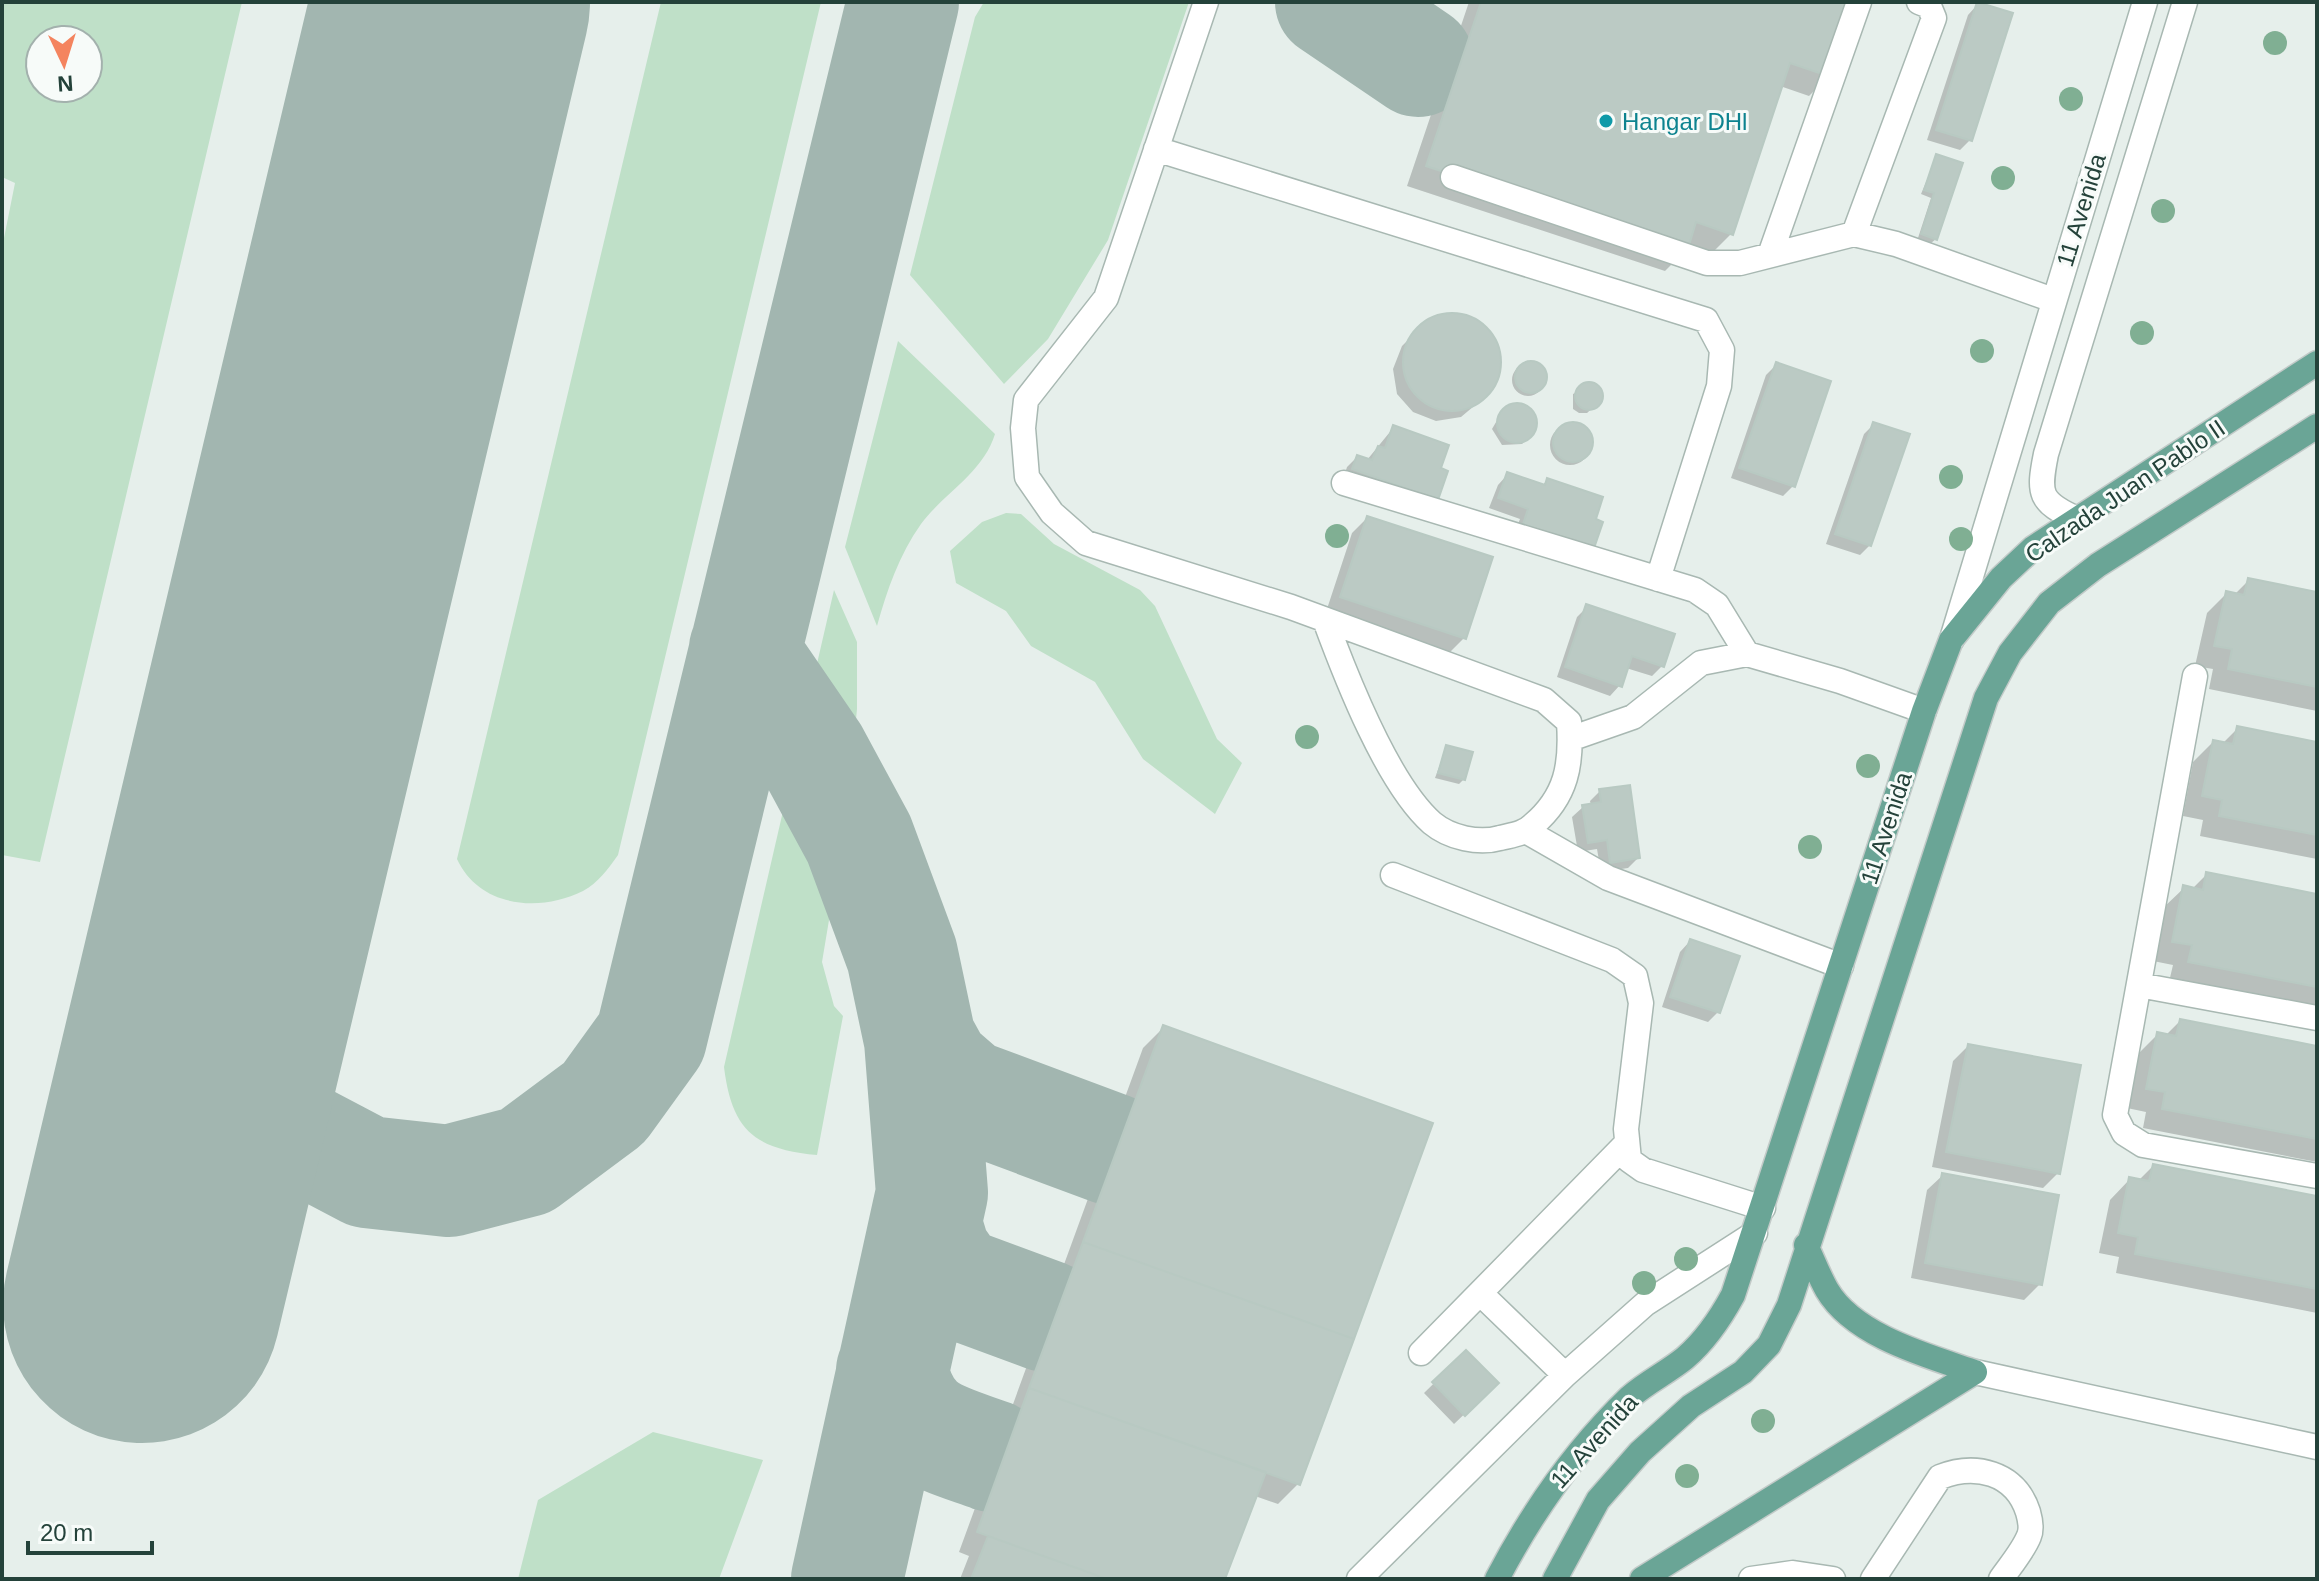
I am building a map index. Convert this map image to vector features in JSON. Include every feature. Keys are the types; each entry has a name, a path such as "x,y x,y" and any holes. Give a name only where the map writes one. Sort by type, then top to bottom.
{"main road":[{"name":"Calzada Juan Pablo II","path":"1951,640 2001,578 2033,548 2317,363"},
{"name":"Calzada Juan Pablo II","path":"1986,698 2010,653 2049,603 2098,565 2317,426"},
{"name":"11 Avenida","path":"1497,1579 1549,1490 1586,1443 1632,1395 1686,1357 1714,1329 1733,1295 1924,711 1951,640"},
{"name":"11 Avenida","path":"1555,1579 1598,1500 1640,1452 1691,1406 1743,1372 1769,1345 1789,1305 1986,698"},
{"path":"1806,1245 1828,1293 1865,1327 1908,1349 1975,1372"},
{"path":"1642,1579 1975,1372"}],"lane":[{"path":"1206,2 1106,298 1026,400 1023,428 1027,477 1052,513 1086,543 1325,620 1544,700 1569,722 1572,761 1551,809 1526,831 1480,844 1433,824 1394,773 1346,679 1325,620"},
{"path":"1770,255 1859,2"},
{"path":"1854,234 1934,18 1929,6 1919,2"},
{"name":"11 Avenida","path":"1951,640 2145,2"},
{"name":"11 Avenida","path":"2077,519 2053,509 2043,498 2040,482 2185,2"},
{"path":"1156,149 1706,320 1722,350 1719,386 1658,579"},
{"path":"1453,177 1707,263 1740,263 1854,234 1896,244 2053,300"},
{"path":"1344,483 1695,590 1717,605 1747,654"},
{"path":"1570,739 1633,717 1701,663 1747,654 1840,681 1924,711"},
{"path":"2195,676 2115,1115 2124,1133 2143,1145 2317,1176"},
{"path":"1526,831 1608,878 1841,966"},
{"path":"1393,875 1612,960 1635,976 1641,1003 1625,1145 1629,1160 1643,1170 1763,1208"},
{"path":"2139,985 2317,1018"},
{"path":"1421,1353 1625,1145"},
{"path":"1359,1579 1565,1375 1645,1304 1755,1233"},
{"path":"1480,1293 1565,1375"},
{"path":"1975,1372 2317,1447"},
{"path":"1873,1579 1940,1477 1968,1469 1983,1470 2009,1483 2019,1494 2030,1520 2030,1535 2001,1579"},
{"path":"1751,1579 1793,1573 1833,1579"}],"green space":[{"path":"2,2 242,2 40,862 2,855 2,248 15,183 2,177"},
{"path":"661,2 821,2 618,855 598,880 583,891 548,902 512,901 480,887 467,875 457,859"},
{"path":"984,2 1189,2 1108,240 1048,339 1004,384 910,275 975,17"},
{"path":"898,341 995,434 982,460 913,536 894,573 877,626 845,547"},
{"path":"1006,513 1021,514 1054,544 1140,590 1155,606 1217,739 1242,763 1215,814 1143,759 1095,682 1031,646 1006,611 956,583 950,551 982,522"},
{"path":"834,590 857,642 857,709 847,812 822,962 834,1006 843,1016 817,1155 778,1148 751,1133 733,1107 724,1067"},
{"path":"653,1432 763,1460 719,1579 518,1579 538,1500"}],"building":[{"name":"Hangar DHl","path":"1481,2 1856,2 1831,77 1790,63 1733,235 1696,222 1687,252 1426,166"},
{"path":"1977,2 2013,13 1972,141 1936,130"},
{"path":"1936,154 1963,163 1937,240 1921,234 1934,193 1924,190"},
{"path":"1452,313 1471,317 1486,328 1497,343 1501,362 1497,381 1486,396 1471,407 1452,411 1433,407 1418,396 1407,381 1403,362 1407,343 1418,328 1433,317"},
{"path":"1531,361 1542,366 1547,377 1542,388 1531,393 1520,388 1515,377 1520,366"},
{"path":"1776,362 1831,381 1795,487 1739,468"},
{"path":"1589,382 1599,386 1603,396 1599,406 1589,410 1579,406 1575,396 1579,386"},
{"path":"1517,403 1531,409 1537,423 1531,437 1517,443 1503,437 1497,423 1503,409"},
{"path":"1573,422 1587,428 1593,442 1587,456 1573,462 1559,456 1553,442 1559,428"},
{"path":"1873,422 1910,434 1871,546 1835,534"},
{"path":"1393,425 1449,445 1441,468 1448,471 1438,500 1352,469 1357,455 1372,460 1378,446 1385,448"},
{"path":"1507,472 1545,485 1547,478 1603,497 1596,519 1603,522 1593,551 1522,527 1528,509 1498,498"},
{"path":"1367,516 1493,557 1466,639 1340,597"},
{"path":"2248,578 2317,592 2317,687 2228,669 2232,649 2214,646 2226,591 2244,595"},
{"path":"1586,604 1675,634 1664,667 1632,656 1622,687 1565,667"},
{"path":"2237,726 2317,742 2317,835 2219,816 2222,800 2202,796 2213,740 2233,744"},
{"path":"1446,745 1473,752 1465,780 1438,773"},
{"path":"1630,785 1640,858 1610,863 1607,840 1588,843 1582,805 1601,802 1599,789"},
{"path":"2206,872 2317,894 2317,987 2188,962 2192,945 2172,942 2183,885 2203,890"},
{"path":"1690,939 1740,956 1720,1013 1670,997"},
{"path":"2180,1019 2317,1046 2317,1139 2162,1109 2165,1092 2146,1089 2157,1032 2176,1036"},
{"path":"1163,1025 1433,1123 1354,1339 1083,1242"},
{"path":"1968,1044 2081,1065 2060,1174 1946,1152"},
{"path":"2153,1164 2317,1196 2317,1289 2135,1254 2138,1237 2118,1233 2129,1177 2149,1181"},
{"path":"1942,1173 2059,1195 2042,1285 1925,1263"},
{"path":"1083,1242 1354,1339 1300,1485 1029,1388"},
{"path":"1466,1350 1499,1383 1465,1416 1432,1382"},
{"path":"1029,1388 1266,1472 1225,1579 1107,1579 977,1532"},
{"path":"988,1536 1107,1579 971,1579"}],"taxiway":[{"path":"213,1001 247,1084 291,1132 367,1172 449,1181 526,1161 604,1103 651,1038 903,2"},
{"path":"1331,2 1418,61"},
{"path":"745,649 752,665 813,754 859,839 902,955 920,1040 932,1193 847,1579"},
{"path":"920,1040 936,1069 966,1095 1111,1149"},
{"path":"926,1225 935,1255 954,1282 1046,1316"},
{"path":"892,1371 898,1392 916,1420 940,1437 992,1456"}],"runway":[{"path":"142,1304 451,2"}],"place":[{"name":"Hangar DHl","path":"1606,121"}]}
